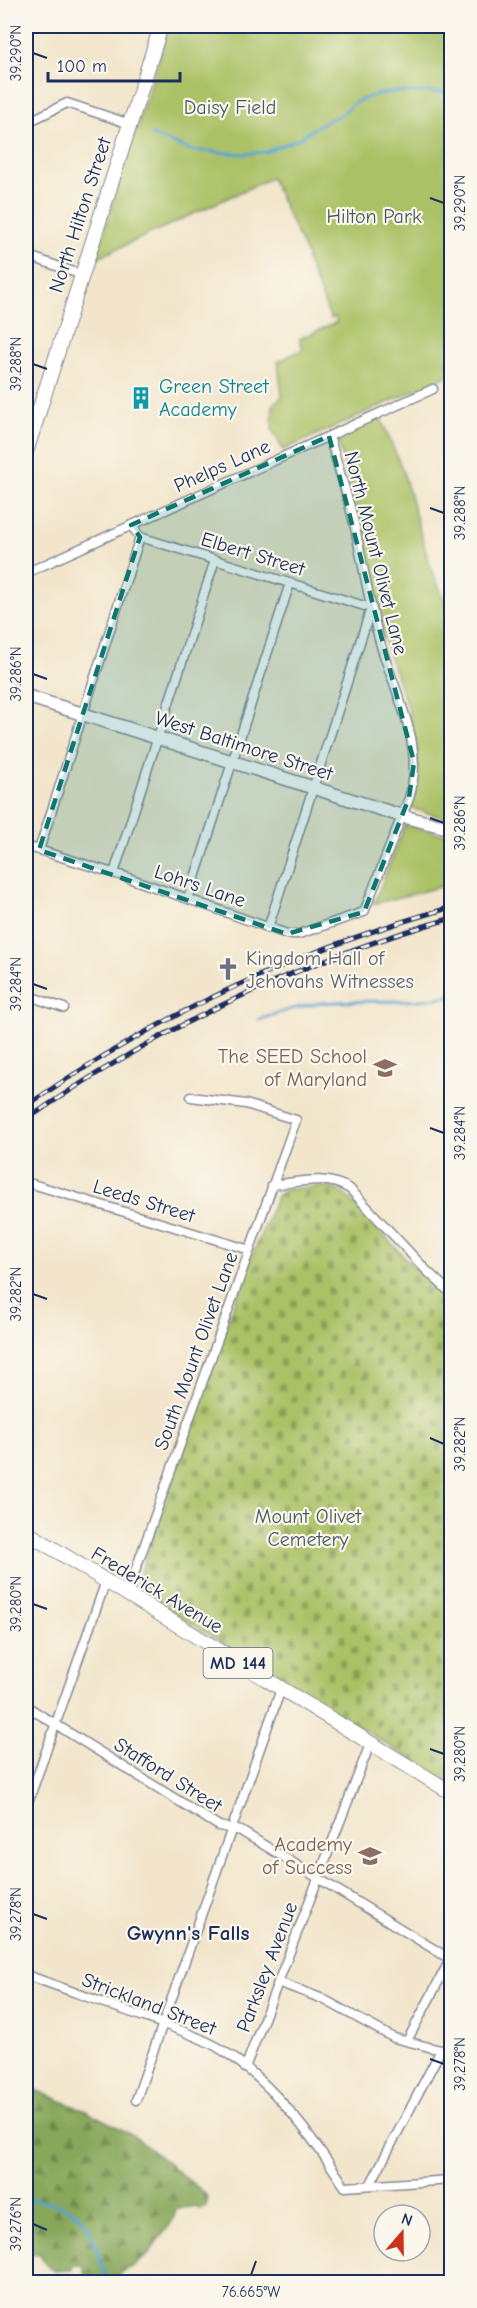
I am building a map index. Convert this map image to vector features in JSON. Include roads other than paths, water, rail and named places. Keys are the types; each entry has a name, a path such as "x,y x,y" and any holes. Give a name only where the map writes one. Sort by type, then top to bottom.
{"main road":[{"name":"North Hilton Street","path":"26,452 32,411 82,275 161,26"},
{"name":"West Baltimore Street","path":"26,696 402,816 452,829"},
{"name":"Frederick Avenue","path":"26,1532 452,1794"}],"street":[{"path":"26,27 30,26"},
{"path":"26,123 67,103 130,124"},
{"path":"26,255 82,275"},
{"name":"Phelps Lane","path":"26,573 433,389"},
{"name":"North Mount Olivet Lane","path":"329,436 353,518 380,643 405,715 414,762 413,786 402,816"},
{"path":"39,850 140,537 131,525"},
{"name":"Elbert Street","path":"140,537 371,608"},
{"path":"114,873 215,560"},
{"path":"188,899 290,583"},
{"path":"268,928 371,608"},
{"name":"Lohrs Lane","path":"26,846 114,873 268,928 294,935 364,912 402,816"},
{"path":"26,995 64,1008"},
{"name":"South Mount Olivet Lane","path":"128,1594 296,1120 246,1104 191,1097"},
{"path":"272,1185 323,1179 341,1183 350,1189 427,1271 452,1294"},
{"name":"Leeds Street","path":"26,1194 29,1183 249,1250"},
{"path":"26,1808 106,1581"},
{"path":"136,2100 281,1689"},
{"name":"Stafford Street","path":"26,1706 219,1826 241,1831 451,1958"},
{"name":"Parksley Avenue","path":"245,2068 370,1744"},
{"path":"407,2041 451,1958"},
{"name":"Strickland Street","path":"26,1975 162,2024 219,2048 272,2093 302,2127 345,2187 370,2185"},
{"path":"278,1982 323,1999 384,2033 452,2053"},
{"path":"370,2185 441,2050"},
{"path":"370,2185 452,2180"}],"waterway":[{"path":"152,135 190,150 241,154 266,152 300,138 317,126 342,114 354,103 374,95 395,92 452,92"},
{"path":"259,1020 274,1014 322,1003 420,1000 452,995"},
{"path":"26,2199 49,2202 66,2207 77,2214 91,2234 109,2282"}],"railway":[{"path":"26,1106 126,1043 230,989 339,943 452,907"},
{"path":"26,1120 125,1057 230,1001 339,955 452,918"}],"place":[{"name":"Green Street Academy","path":"141,398"},
{"name":"Kingdom Hall of Jehovahs Witnesses","path":"228,969"},
{"name":"The SEED School of Maryland","path":"385,1068"},
{"name":"Academy of Success","path":"370,1856"}],"district":[{"name":"Gwynn's Falls","path":"188,1933"}],"park label":[{"name":"Daisy Field","path":"230,107"},
{"name":"Hilton Park","path":"374,216"},
{"name":"Mount Olivet Cemetery","path":"308,1528"}]}
